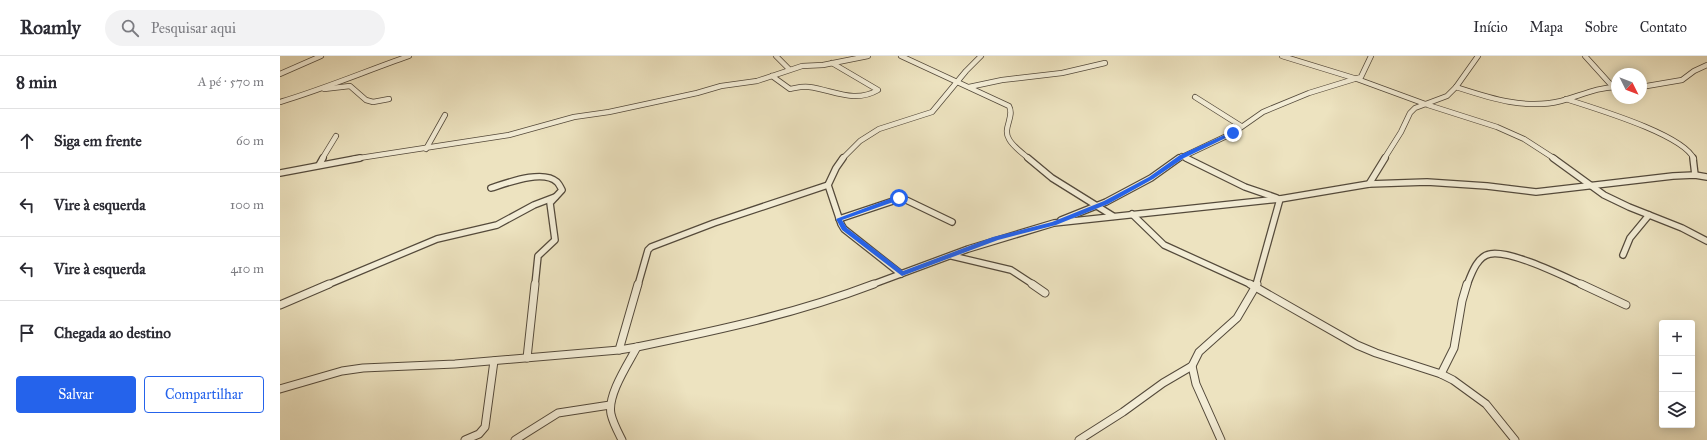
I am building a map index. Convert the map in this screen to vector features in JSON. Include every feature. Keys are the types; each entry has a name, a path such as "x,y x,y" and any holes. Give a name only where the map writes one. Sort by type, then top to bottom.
{"street":[{"path":"280,74 321,56"},
{"path":"280,102 319,90 335,82 409,56"},
{"path":"776,56 789,69"},
{"path":"280,173 319,165 509,135 574,117 609,112 697,93 721,86 749,82 802,66 832,63 868,56"},
{"path":"900,56 1009,106 1012,109 1012,114 1006,130 1006,135 1009,140 1036,166 1052,178 1113,216"},
{"path":"902,274 844,229 839,219 828,185 839,163 860,141 879,130 932,112 937,108 957,81 981,56"},
{"path":"1282,56 1357,79 1428,105 1488,123 1524,139 1592,185 1604,195 1615,201 1682,228 1707,241"},
{"path":"280,389 342,371 363,368 494,361 619,350 769,319 827,301 996,239 1054,223 1098,206 1151,178 1182,156 1226,136 1263,112 1309,93 1361,78 1371,56"},
{"path":"1369,184 1401,132 1410,113 1415,108 1428,105 1447,96 1456,88 1478,56"},
{"path":"1584,56 1611,83"},
{"path":"772,76 790,89 809,87 840,95 863,97 878,90 832,63"},
{"path":"969,88 1002,80 1062,73 1105,63"},
{"path":"1647,86 1682,80 1694,71 1707,65"},
{"path":"319,90 350,86 354,88 364,100 369,102 390,99"},
{"path":"1456,88 1508,103 1553,102 1611,88"},
{"path":"1195,97 1241,126"},
{"path":"1566,99 1627,119 1659,133 1691,153 1694,160 1695,175"},
{"path":"426,149 445,115"},
{"path":"319,165 336,136"},
{"path":"1182,156 1245,187 1280,199"},
{"path":"1054,223 1132,214 1184,211 1280,199 1369,184 1427,182 1487,186 1536,192 1695,175 1707,177"},
{"path":"491,188 536,176 545,177 558,182 562,190 550,203 555,240 538,256 527,358"},
{"path":"619,350 648,250 651,247 714,223 828,185"},
{"path":"280,305 430,242 505,222 534,205 555,197"},
{"path":"839,219 902,198 952,222"},
{"path":"1080,440 1123,412 1163,383 1192,366 1199,352 1237,318 1256,287 1280,199"},
{"path":"1132,214 1164,245 1256,287 1366,349 1441,374 1453,380 1486,404 1515,440"},
{"path":"1623,256 1626,242 1649,215"},
{"path":"1441,374 1455,344 1461,304 1466,286 1480,259 1490,254 1506,255 1526,260 1626,305"},
{"path":"952,256 1011,270 1046,293"},
{"path":"622,440 611,415 610,405 620,379 637,347"},
{"path":"465,440 481,437 485,427 494,361"},
{"path":"1192,366 1196,384 1221,440"},
{"path":"515,440 558,413 610,405"}],"route":[{"path":"899,198 839,219 844,229 902,274 996,239 1054,223 1106,202 1151,178 1182,156 1233,133"}]}
